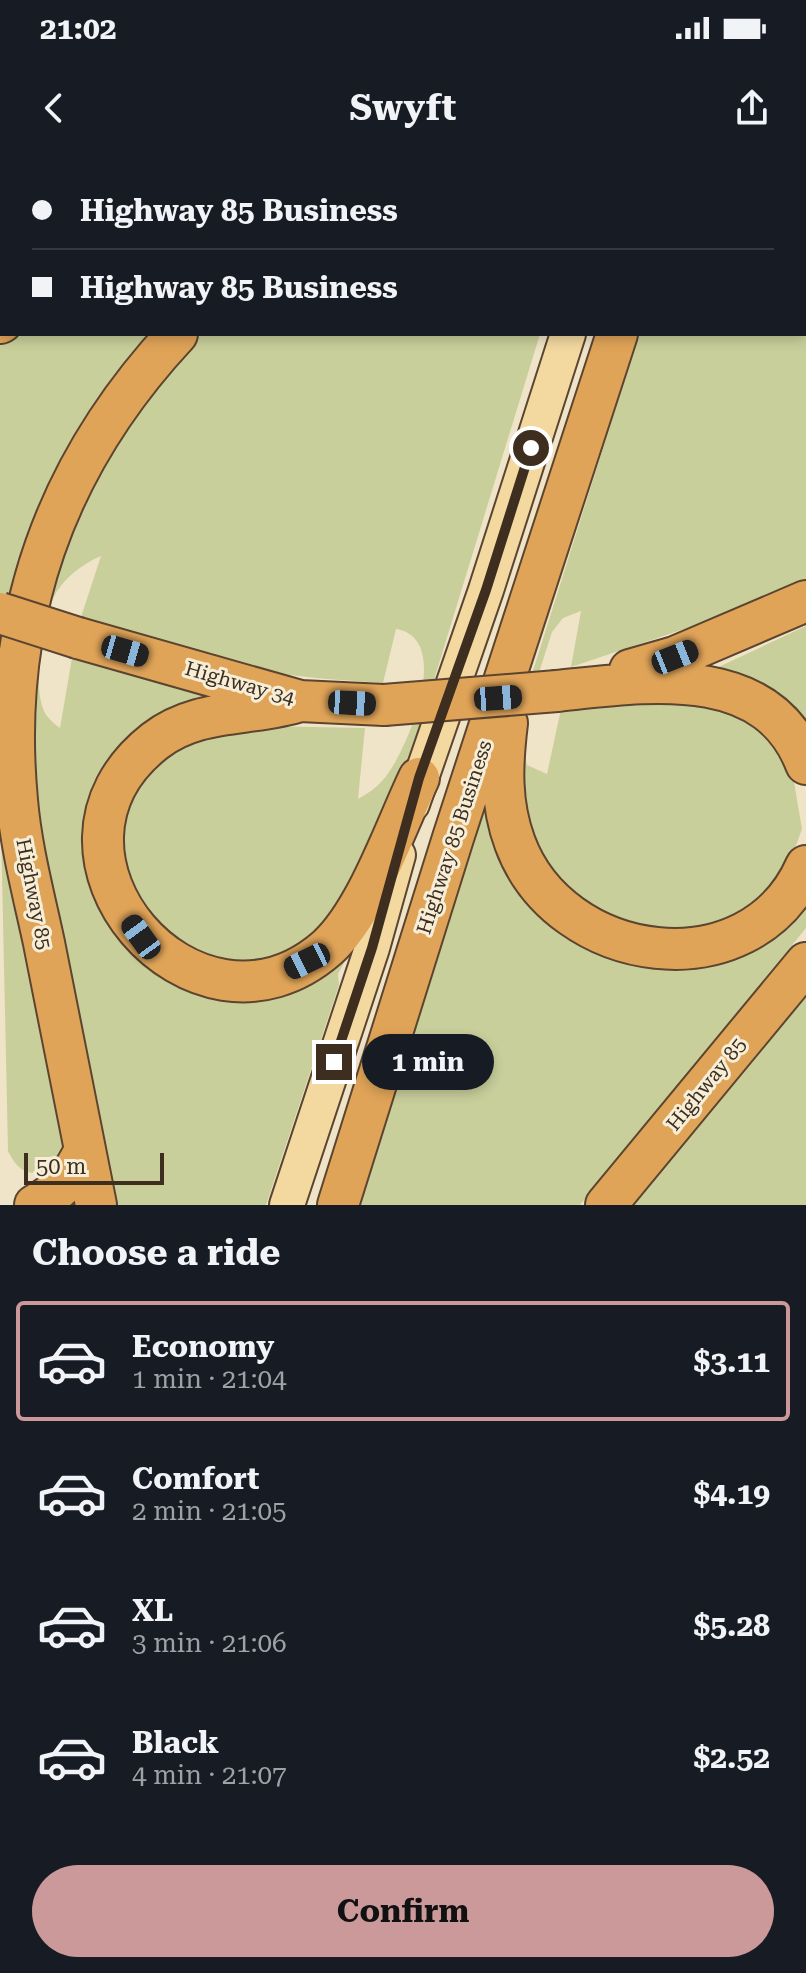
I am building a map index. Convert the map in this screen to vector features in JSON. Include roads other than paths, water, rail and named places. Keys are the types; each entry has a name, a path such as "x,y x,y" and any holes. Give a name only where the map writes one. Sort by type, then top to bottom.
{"highway":[{"name":"Highway 85","path":"96,1205 17,802 14,727 19,648 29,598 71,479 136,380 175,336"},
{"name":"Highway 85 Business","path":"338,1205 616,336"},
{"path":"567,487 558,563 507,723 501,766 505,810 515,844 527,867 550,896 576,917 615,939 648,948 683,951 710,948 740,937 771,916 787,901 806,866"},
{"name":"Highway 34","path":"0,613 300,701 384,705 557,691 675,657 806,601"},
{"path":"557,691 657,680 729,690 755,704 786,727 806,764"},
{"path":"300,701 280,708 226,712 192,721 149,747 132,763 116,790 105,828 109,880 127,918 158,952 187,969 235,979 271,976 307,961 326,948 350,921 419,778"},
{"name":"Highway 85","path":"606,1205 806,963"},
{"path":"35,1205 55,1194 71,1178 85,1150"}],"main road":[{"path":"287,1205 372,948 419,778 486,590 567,336"}]}
